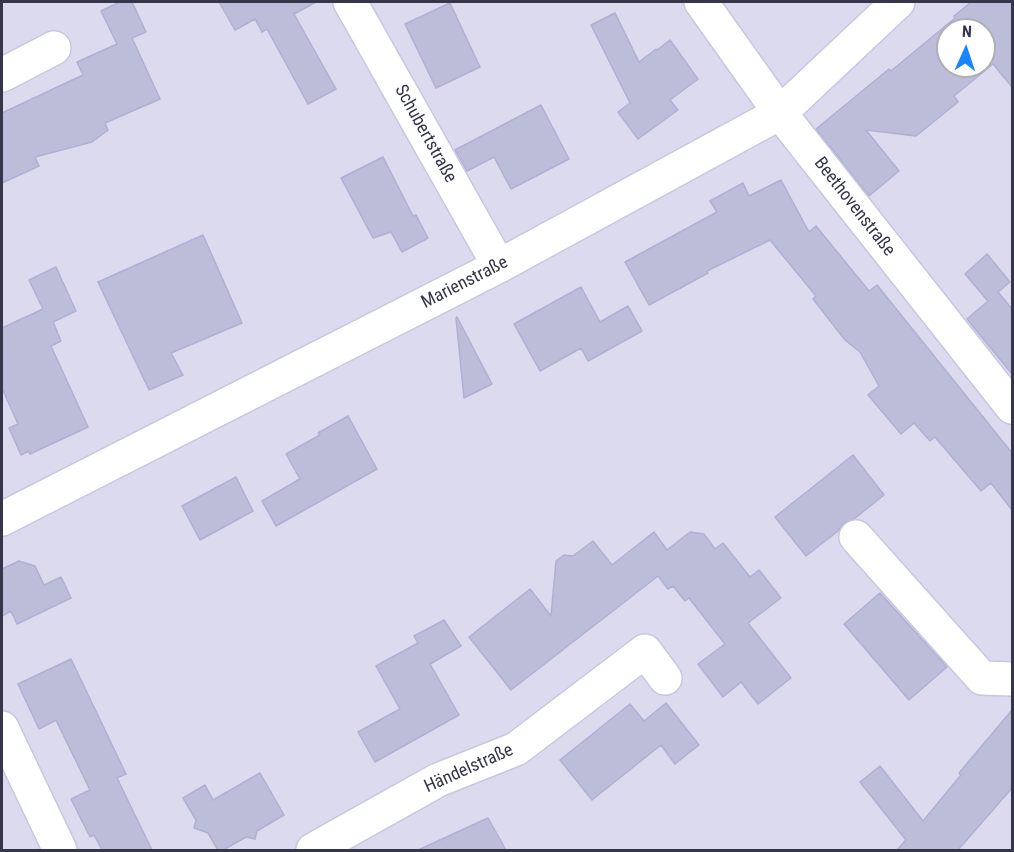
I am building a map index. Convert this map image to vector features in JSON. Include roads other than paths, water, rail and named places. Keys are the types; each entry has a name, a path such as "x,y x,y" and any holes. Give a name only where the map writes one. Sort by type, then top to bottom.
{"street":[{"name":"Schubertstraße","path":"350,2 499,266"},
{"name":"Beethovenstraße","path":"701,2 780,113 1012,407"},
{"name":"Marienstraße","path":"2,519 499,266 780,113 898,2"},
{"path":"2,75 54,48"},
{"path":"856,537 982,678 1012,680"},
{"name":"Händelstraße","path":"313,850 438,780 516,749 645,651 665,678"},
{"path":"2,728 60,850"}]}
